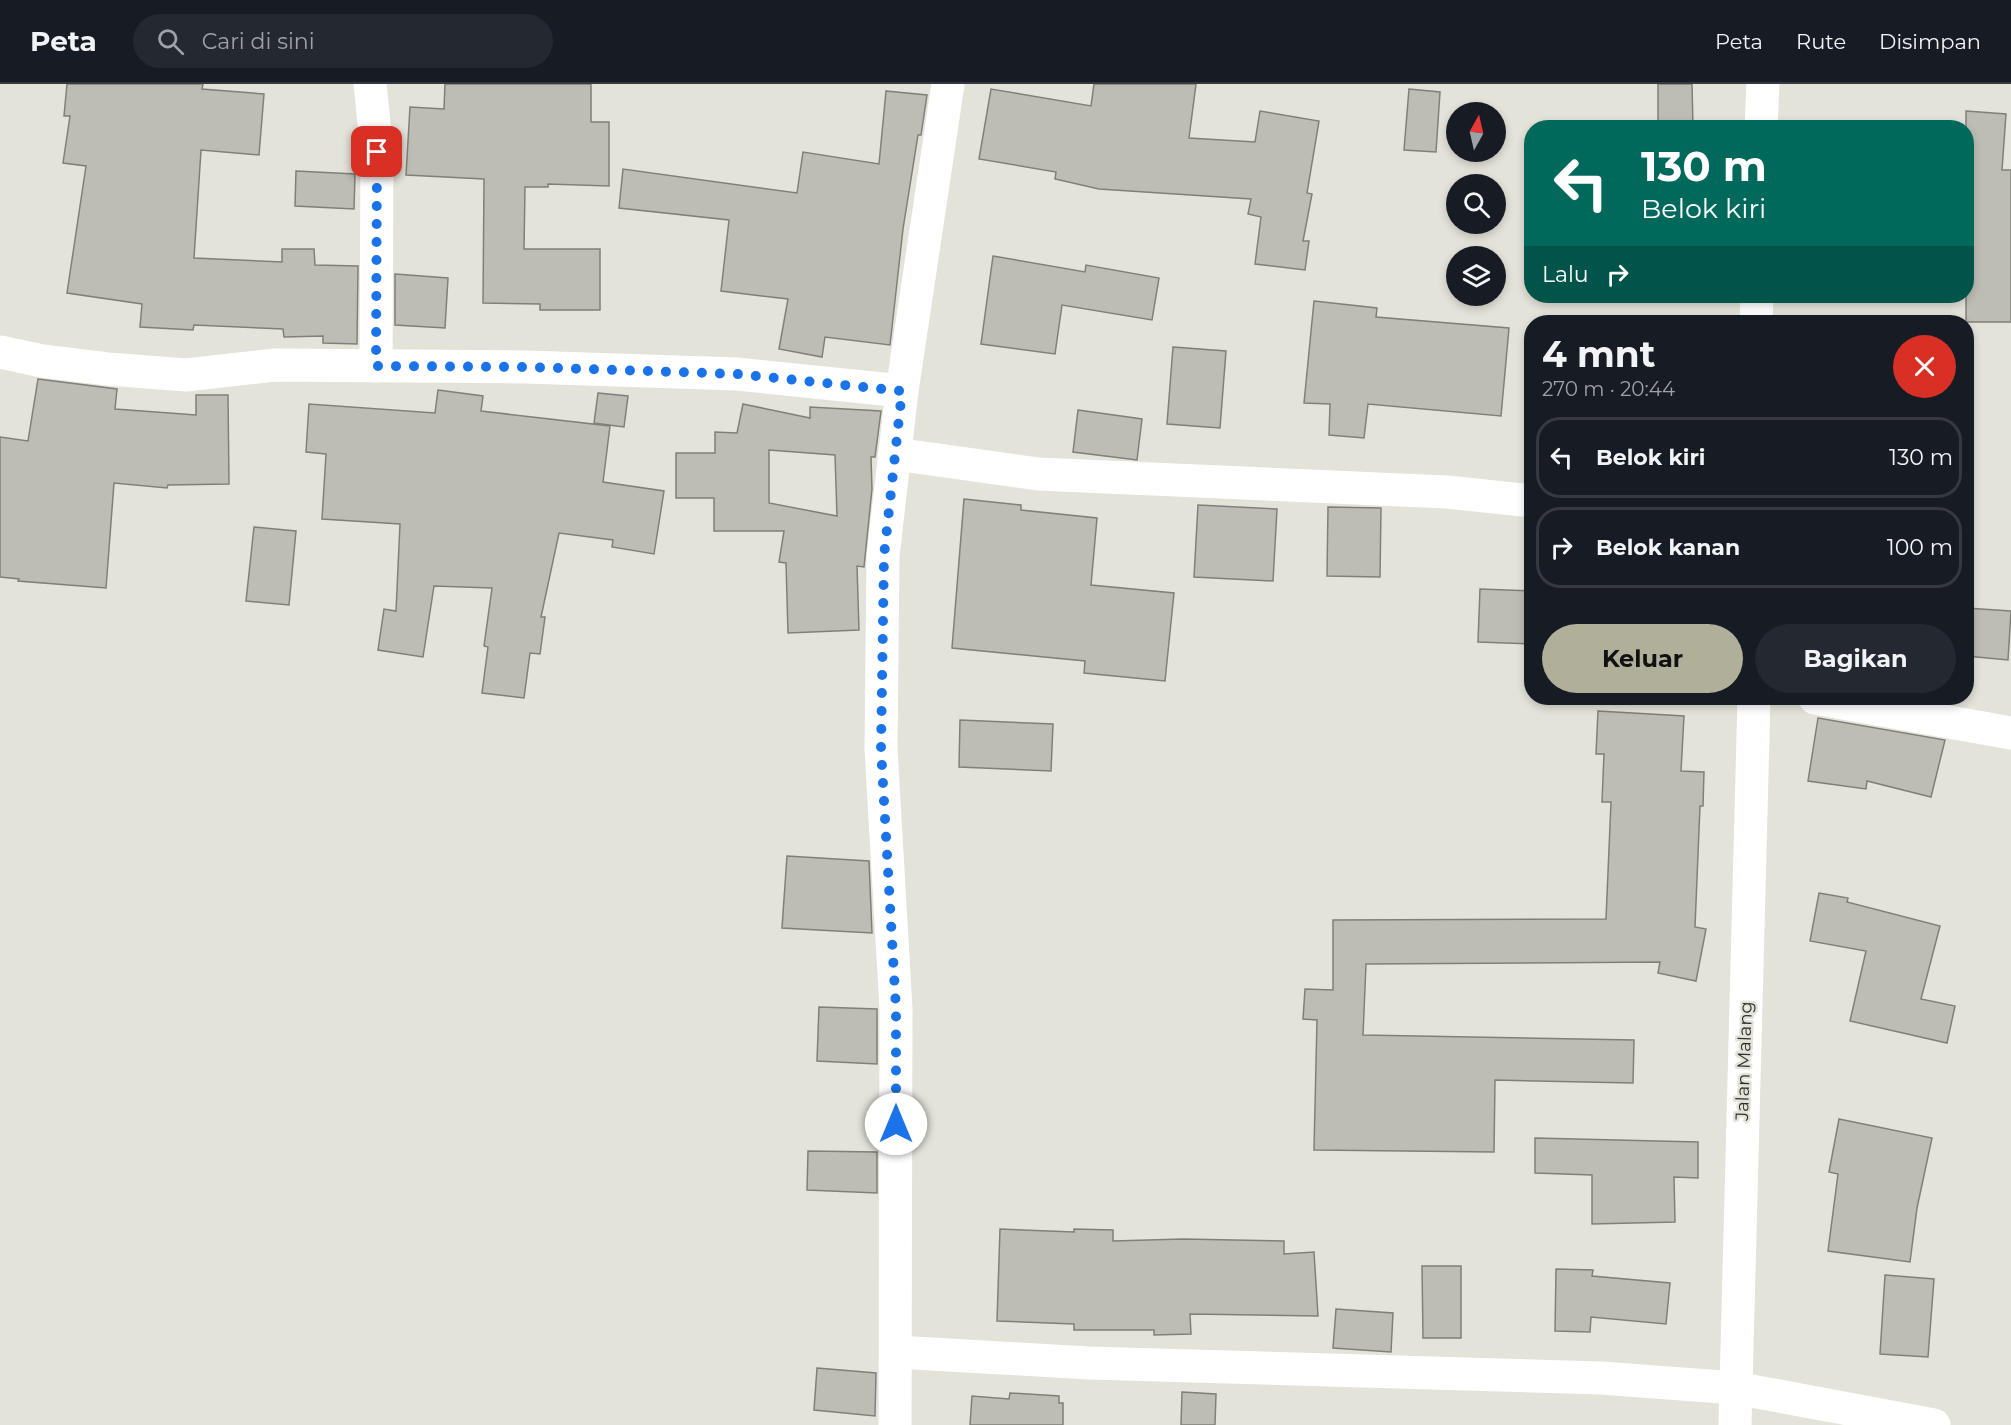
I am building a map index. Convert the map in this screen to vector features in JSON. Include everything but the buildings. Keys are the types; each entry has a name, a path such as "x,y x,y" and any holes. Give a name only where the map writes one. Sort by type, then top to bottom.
{"street":[{"path":"370,84 377,152 376,366"},
{"path":"895,1425 897,1352 896,1009 881,749 884,556 902,391 948,84"},
{"path":"1761,120 1763,84"},
{"path":"0,352 42,361 186,375 275,365 526,367 737,374 902,391"},
{"path":"895,454 1038,474 1447,492 1524,500"},
{"name":"Jalan Malang","path":"1735,1425 1754,705"},
{"path":"1854,705 2011,733"},
{"path":"897,1352 1089,1363 1601,1378 1736,1388 1934,1425"}],"route":[{"path":"377,152 376,366 526,367 737,374 902,391 884,556 881,749 896,1009 896,1124"}]}
